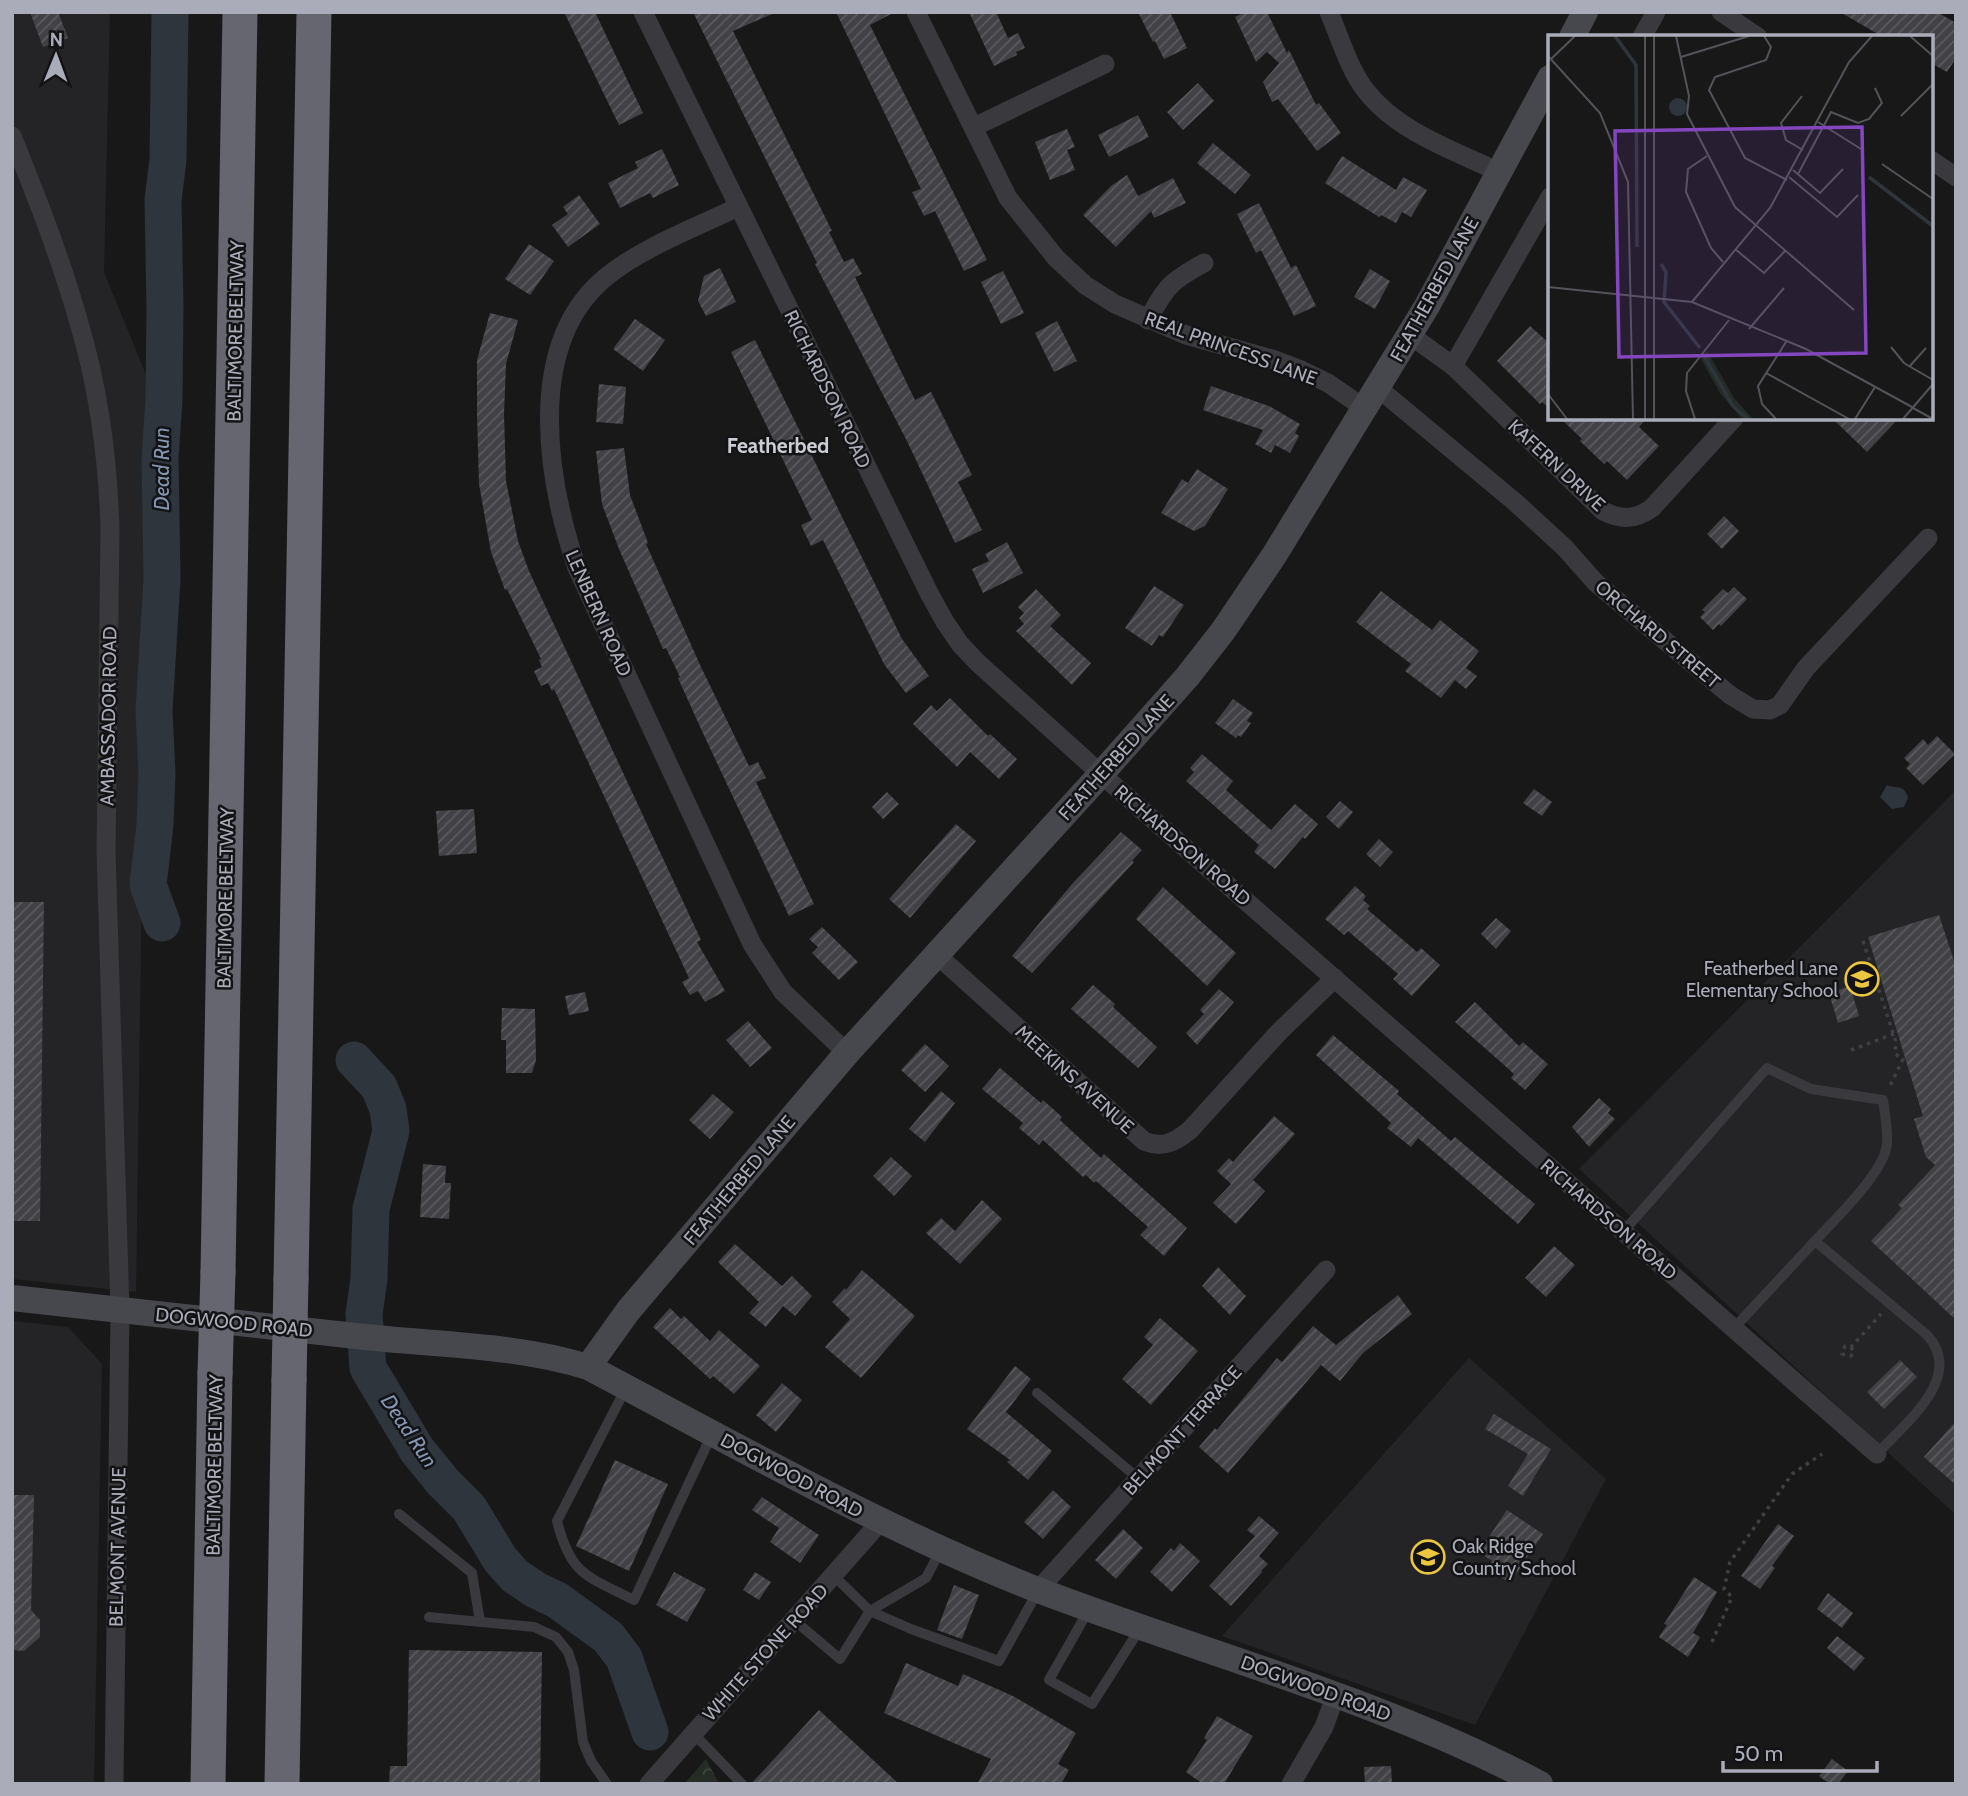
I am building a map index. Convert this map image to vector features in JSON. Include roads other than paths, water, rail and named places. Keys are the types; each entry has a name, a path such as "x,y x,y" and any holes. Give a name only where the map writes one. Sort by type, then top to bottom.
{"highway":[{"name":"BALTIMORE BELTWAY","path":"208,1784 240,12"},
{"path":"282,1784 314,12"}],"street":[{"name":"RICHARDSON ROAD","path":"643,12 944,622 960,644 1101,774 1877,1454"},
{"name":"REAL PRINCESS LANE","path":"916,12 1008,198 1056,258 1085,285 1148,320 1186,335 1272,359 1371,398"},
{"path":"1329,12 1365,90 1385,111 1408,128 1499,172"},
{"path":"1573,35 1585,12"},
{"path":"1643,35 1656,12"},
{"path":"1721,12 1755,35"},
{"path":"974,127 1105,64"},
{"name":"FEATHERBED LANE","path":"588,1367 628,1311 847,1053 1101,774 1187,677 1223,631 1275,554 1410,335 1548,82"},
{"name":"AMBASSADOR ROAD","path":"12,136 55,244 80,325 102,428 109,487 106,851 120,1310"},
{"path":"1933,161 1956,177"},
{"path":"1452,366 1548,200"},
{"name":"LENBERN ROAD","path":"738,207 637,257 605,278 580,306 565,334 554,372 550,404 555,492 577,568 752,944 783,992 847,1053"},
{"path":"1148,320 1163,291 1176,278 1204,263"},
{"name":"KAFERN DRIVE","path":"1410,335 1452,366 1603,511 1615,517 1642,515 1652,508 1732,420"},
{"name":"ORCHARD STREET","path":"1371,398 1516,502 1596,583 1730,695 1753,709 1770,710 1780,705 1806,668 1928,538"},
{"name":"MEEKINS AVENUE","path":"937,955 1144,1141 1165,1145 1190,1130 1279,1032 1335,978"},
{"name":"BELMONT TERRACE","path":"1038,1590 1326,1270"},
{"name":"DOGWOOD ROAD","path":"12,1298 536,1353 588,1367 881,1521 941,1549 1038,1590 1336,1694 1424,1728 1489,1756 1540,1784"},
{"name":"BELMONT AVENUE","path":"114,1784 120,1310"},
{"name":"WHITE STONE ROAD","path":"649,1784 881,1521"},
{"path":"1291,1784 1324,1727 1336,1694"}],"lane":[{"path":"1623,1232 1767,1068 1811,1089 1883,1100 1887,1143 1884,1159 1875,1174 1735,1328"},
{"path":"1815,1241 1927,1335 1939,1353 1940,1367 1930,1396 1877,1454"},
{"path":"627,1388 557,1521 563,1544 571,1561 581,1573 634,1600 712,1433"},
{"path":"1037,1392 1139,1479"},
{"path":"398,1514 472,1573 480,1622"},
{"path":"794,1620 840,1659 870,1611 926,1578 941,1549"},
{"path":"833,1575 870,1611 999,1661 1038,1590"},
{"path":"1090,1608 1049,1680 1092,1704 1141,1626"},
{"path":"429,1617 534,1627 556,1637 568,1652 574,1670 583,1742 607,1784"},
{"path":"693,1733 742,1784"}],"waterway":[{"name":"Dead Run","path":"162,923 148,885 155,825 157,774 154,711 162,579 160,458 164,400 163,200 168,160 170,12"},
{"name":"Dead Run","path":"354,1060 379,1087 388,1109 391,1131 371,1209 369,1279 364,1314 368,1368 417,1450 469,1508 500,1559 515,1576 557,1600 608,1637 624,1658 650,1732"}],"place":[{"name":"Featherbed Lane Elementary School","path":"1862,979"},
{"name":"Oak Ridge Country School","path":"1428,1557"}],"district":[{"name":"Featherbed","path":"778,446"}]}
